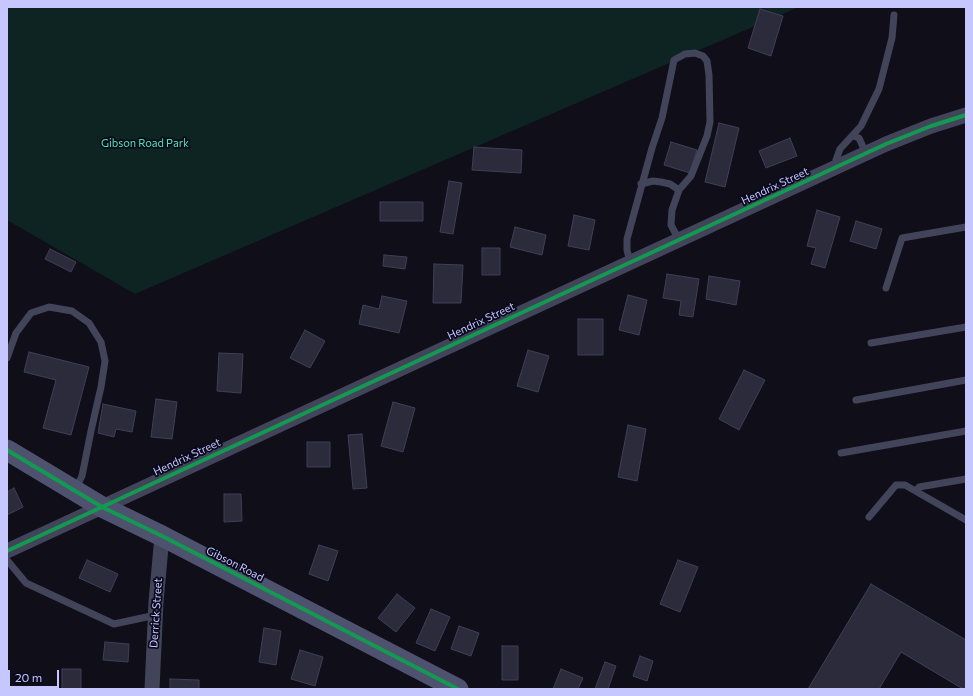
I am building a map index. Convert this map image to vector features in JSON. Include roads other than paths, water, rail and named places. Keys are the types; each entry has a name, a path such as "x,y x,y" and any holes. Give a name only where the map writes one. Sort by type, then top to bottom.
{"street":[{"name":"Hendrix Street","path":"7,551 864,154 925,129 966,115"},
{"name":"Gibson Road","path":"7,450 102,507 162,536 458,689"},
{"name":"Derrick Street","path":"152,689 162,536"}],"lane":[{"path":"837,167 837,155 844,143 853,136 867,116 879,89 892,38 894,15"},
{"path":"630,262 627,250 627,239 662,118 674,60 685,54 695,53 703,56 707,61 709,75 710,122 707,136 691,176 679,190 672,210 671,225 679,240"},
{"path":"853,136 859,138 864,149 864,154"},
{"path":"642,184 653,181 661,182 670,184 679,190"},
{"path":"886,288 902,238 966,227"},
{"path":"7,358 16,333 31,313 49,307 72,311 89,323 101,342 105,361 101,387 82,476 75,491"},
{"path":"871,343 966,328"},
{"path":"856,400 966,380"},
{"path":"841,453 966,431"},
{"path":"916,492 919,487 966,478"},
{"path":"869,517 896,485 905,485 966,520"},
{"path":"7,560 26,583 114,624 156,615"}],"park label":[{"name":"Gibson Road Park","path":"145,143"}]}
